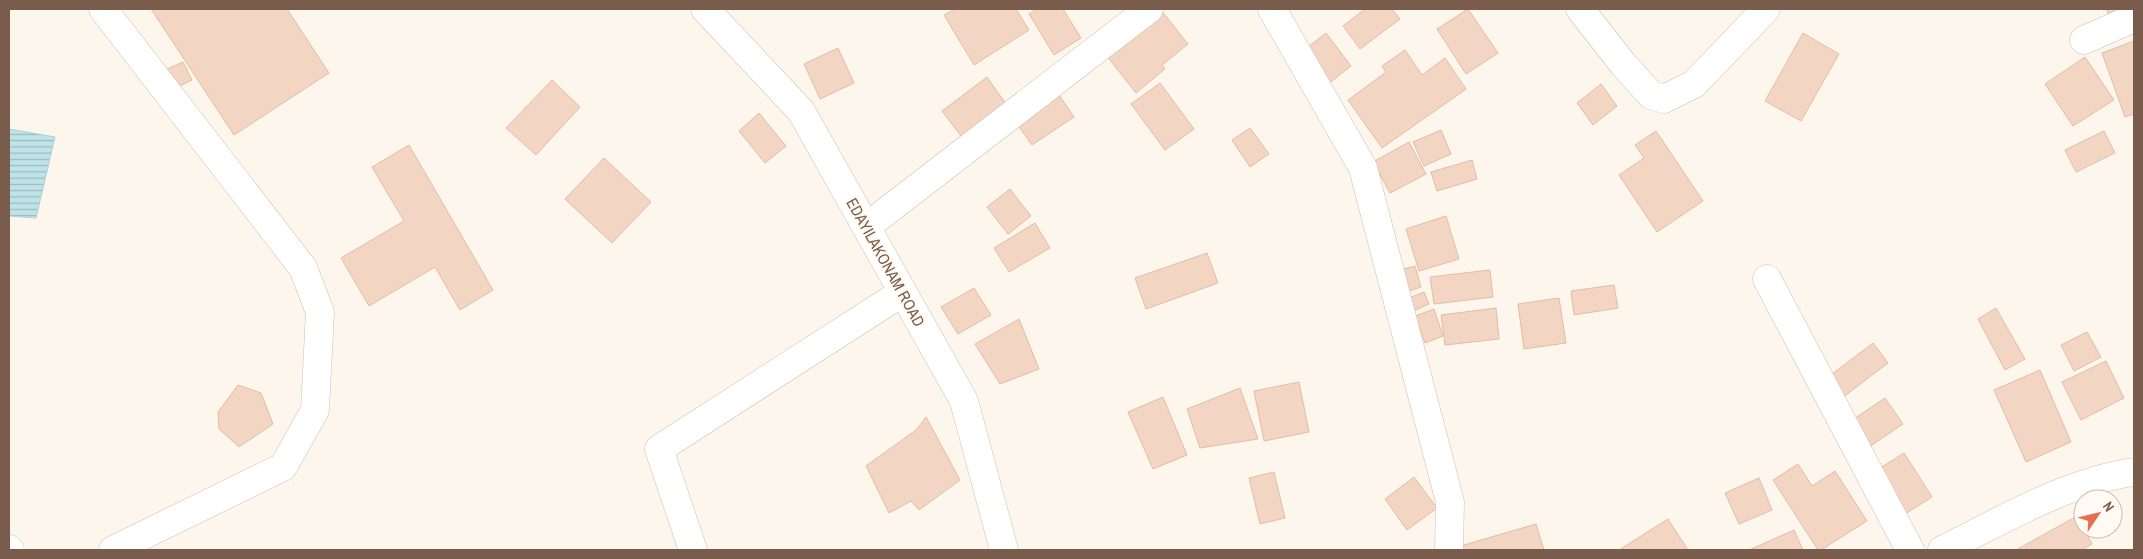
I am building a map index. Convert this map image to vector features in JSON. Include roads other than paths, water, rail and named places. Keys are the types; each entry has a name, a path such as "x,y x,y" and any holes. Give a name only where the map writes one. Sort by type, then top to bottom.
{"street":[{"path":"103,9 303,268 320,312 315,410 284,467 114,550"},
{"name":"EDAYILAKONAM ROAD","path":"705,9 801,111 964,401 1004,550"},
{"path":"866,227 1149,9"},
{"path":"1272,9 1363,168 1450,502 1449,550"},
{"path":"1580,9 1623,64 1651,95 1664,99 1694,84 1766,9"},
{"path":"2084,40 2134,18"},
{"path":"1766,279 1910,550"},
{"path":"693,550 659,448 903,292"},
{"path":"1942,550 2033,506 2108,476 2134,472"}],"water":[{"path":"9,129 55,137 36,218 9,216"}]}
